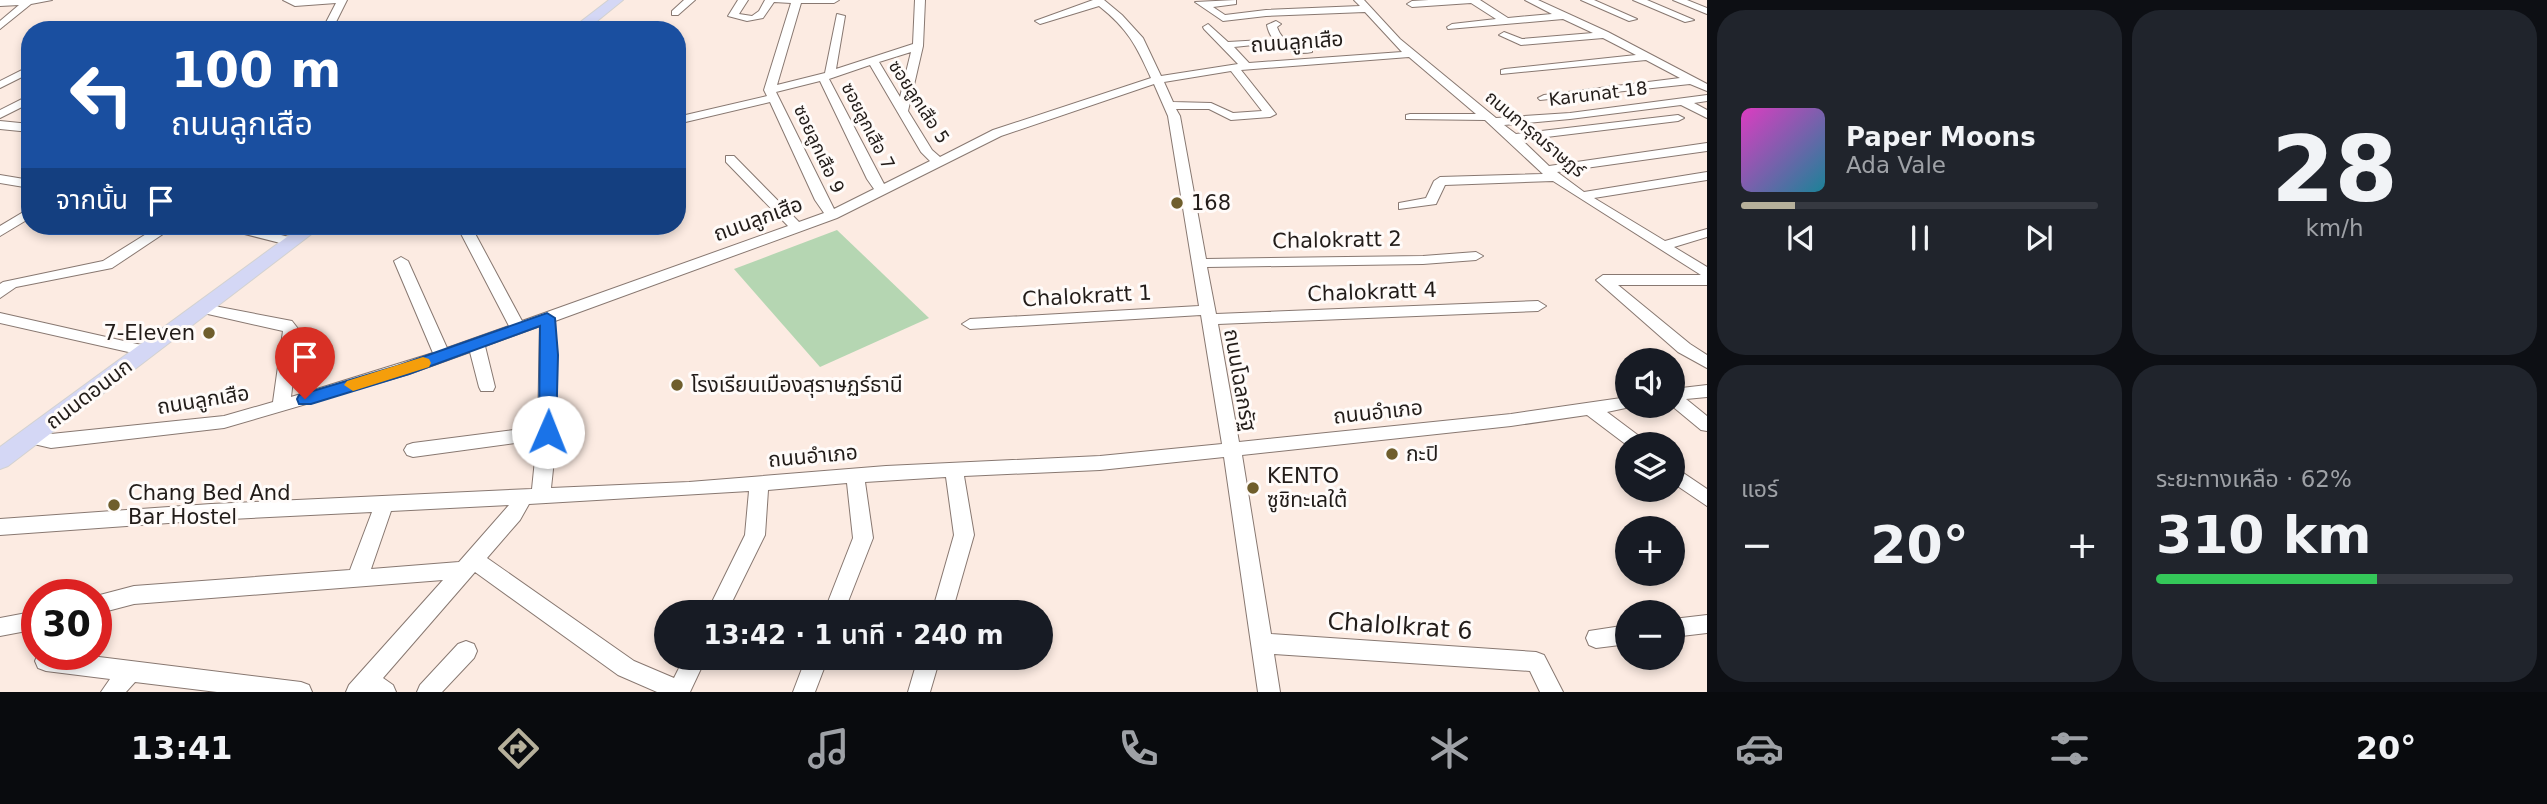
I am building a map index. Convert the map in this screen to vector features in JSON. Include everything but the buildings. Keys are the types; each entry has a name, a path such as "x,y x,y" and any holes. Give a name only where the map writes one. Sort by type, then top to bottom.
{"main road":[{"path":"589,21 617,0"},
{"name":"ถนนดอนนก","path":"0,460 301,235"}],"street":[{"path":"0,3 47,0"},
{"path":"288,0 295,3 335,0"},
{"path":"332,21 342,0"},
{"path":"675,13 690,0"},
{"path":"743,0 733,16 758,19 763,16 770,0"},
{"path":"776,0 834,0"},
{"path":"902,112 918,46 920,0"},
{"path":"1412,4 1473,0 1506,21"},
{"path":"1530,0 1604,34 1707,88"},
{"path":"1586,0 1632,19"},
{"path":"1638,0 1689,20"},
{"path":"1678,0 1707,10"},
{"path":"0,26 36,1"},
{"path":"772,93 797,1"},
{"path":"1040,21 1100,1"},
{"name":"ถนนโฉลกรัฐ","path":"1100,1 1119,17 1139,40 1174,116 1232,450 1269,692"},
{"path":"1201,2 1233,2"},
{"path":"1201,2 1223,18 1364,5"},
{"name":"ถนนการุณราษฏร์","path":"1364,5 1396,41 1513,138 1551,174 1707,273"},
{"path":"826,75 840,16"},
{"path":"1452,27 1564,16"},
{"path":"1276,24 1378,19"},
{"path":"1169,105 1207,106 1231,117 1270,114 1226,45 1208,27"},
{"path":"1504,35 1521,42 1604,34"},
{"path":"1226,45 1259,42"},
{"path":"686,118 918,46"},
{"name":"ถนนลูกเสือ","path":"31,437 51,441 224,422 281,407 442,356 832,215 996,133 1155,79 1241,67 1413,54"},
{"path":"1505,72 1648,57"},
{"name":"ซอยลูกเสือ 5","path":"872,60 927,152 938,162"},
{"path":"0,85 21,74"},
{"name":"ซอยลูกเสือ 7","path":"826,75 873,179 882,190"},
{"path":"1544,98 1692,80"},
{"name":"ซอยลูกเสือ 9","path":"772,93 822,200 832,215"},
{"name":"Karunat 18","path":"1410,117 1490,119 1570,116 1707,98"},
{"path":"1682,101 1707,115"},
{"path":"0,115 21,103"},
{"path":"1513,138 1678,118"},
{"path":"0,125 21,127"},
{"path":"1404,206 1431,201 1440,181 1551,174 1707,146"},
{"path":"730,159 797,228"},
{"path":"1582,196 1707,176"},
{"path":"0,179 21,182"},
{"path":"0,232 21,218"},
{"path":"1662,246 1707,233"},
{"path":"0,293 8,285 15,283 107,265 154,235"},
{"path":"265,235 292,242"},
{"path":"469,235 518,328"},
{"name":"Chalokratt 2","path":"1199,263 1476,256"},
{"path":"401,261 442,356"},
{"path":"1707,280 1603,280 1684,348 1707,362"},
{"name":"Chalokratt 4","path":"1208,315 1538,306"},
{"path":"204,309 287,325 292,330 281,407"},
{"name":"Chalokratt 1","path":"970,324 1208,315"},
{"path":"0,318 146,351"},
{"path":"370,688 469,565 532,496 548,432 550,355 547,318"},
{"path":"477,343 487,387"},
{"path":"1685,394 1707,391"},
{"name":"ถนนอำเภอ","path":"0,527 211,512 759,484 1100,463 1511,420 1615,405"},
{"path":"1685,406 1707,425"},
{"path":"1591,409 1621,432"},
{"path":"413,450 548,432"},
{"path":"945,600 964,535 954,470"},
{"path":"839,600 863,538 855,476"},
{"path":"1685,482 1707,499"},
{"path":"723,600 755,535 759,484"},
{"path":"358,576 384,503"},
{"path":"112,601 134,595 469,565 626,668 679,691 689,670"},
{"path":"0,627 21,623"},
{"path":"1685,627 1707,624"},
{"path":"1596,638 1615,636"},
{"name":"Chalolkrat 6","path":"1261,643 1536,662 1552,692"},
{"path":"428,692 466,652"},
{"path":"110,670 301,692"},
{"path":"804,692 812,670"},
{"path":"919,692 925,670"},
{"path":"112,692 129,673"}],"green space":[{"path":"837,230 929,318 820,367 734,269"}],"slow traffic":[{"path":"353,385 423,363"}],"place":[{"name":"168","path":"1177,203"},
{"name":"7-Eleven","path":"209,333"},
{"name":"โรงเรียนเมืองสุราษฏร์ธานี","path":"677,385"},
{"name":"กะปิ","path":"1392,454"},
{"name":"KENTO ซูชิทะเลใต้","path":"1253,488"},
{"name":"Chang Bed And Bar Hostel","path":"114,505"}],"route":[{"path":"305,399 403,370 547,318 550,355 548,432"}]}
